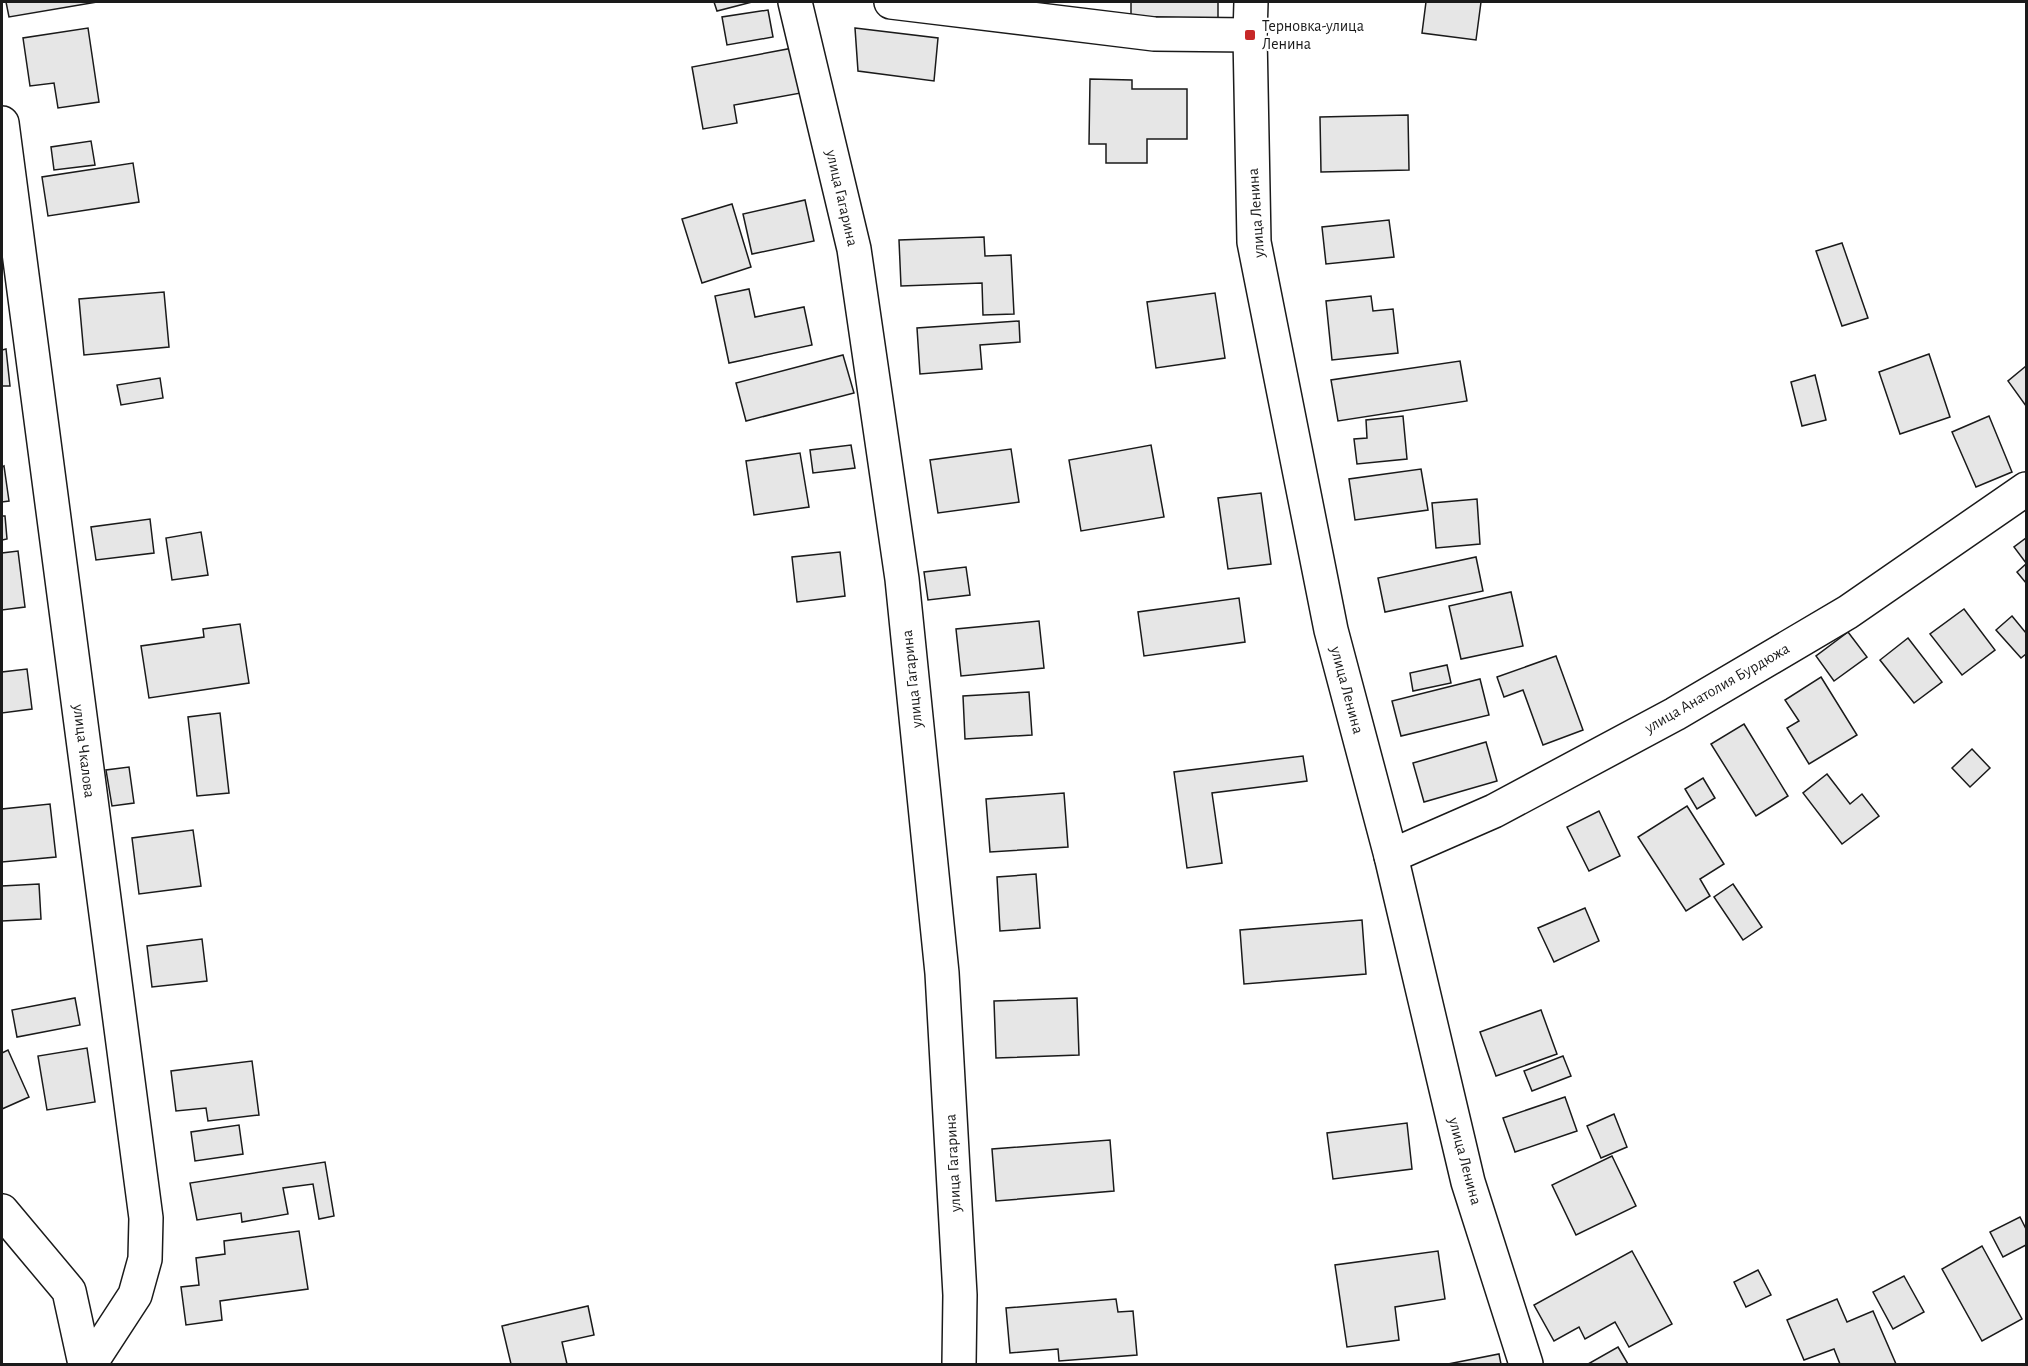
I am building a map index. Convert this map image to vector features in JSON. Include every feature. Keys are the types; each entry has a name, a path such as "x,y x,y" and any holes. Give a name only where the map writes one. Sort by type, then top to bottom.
{"street":[{"name":"улица Гагарина","path":"795,2 854,249 902,579 942,973 960,1295 959,1365"},
{"path":"891,2 1154,34 1250,35"},
{"name":"улица Ленина","path":"1251,2 1254,242 1331,630 1391,856 1468,1182 1526,1365"},
{"name":"улица Чкалова","path":"2,123 146,1218 145,1259 135,1295 90,1365"},
{"name":"улица Анатолия Бурдюжа","path":"1391,856 1494,811 1675,714 1848,612 2026,489"},
{"path":"2,1211 69,1291 85,1365"}],"building":[{"path":"6,2 97,2 9,17"},
{"path":"714,2 752,2 717,11"},
{"path":"1131,2 1218,2 1218,19 1131,18"},
{"path":"1426,2 1481,2 1476,40 1422,33"},
{"path":"768,10 773,37 727,45 722,17"},
{"path":"88,28 99,102 58,108 54,83 30,86 23,38"},
{"path":"855,28 938,38 934,81 858,71"},
{"path":"793,48 801,93 734,105 737,123 703,129 692,67"},
{"path":"1090,79 1132,80 1132,89 1187,89 1187,139 1147,139 1147,163 1106,163 1106,144 1089,144"},
{"path":"1408,115 1409,170 1321,172 1320,117"},
{"path":"91,141 95,165 54,170 51,147"},
{"path":"133,163 139,202 48,216 42,177"},
{"path":"805,200 814,241 752,254 743,214"},
{"path":"732,204 751,267 702,283 682,219"},
{"path":"1389,220 1394,257 1326,264 1322,227"},
{"path":"984,237 985,256 1011,255 1014,314 983,315 982,283 901,286 899,240"},
{"path":"1842,243 1868,318 1842,326 1816,251"},
{"path":"749,289 755,317 804,307 812,345 729,363 715,296"},
{"path":"164,292 169,347 84,355 79,299"},
{"path":"1215,293 1225,358 1156,368 1147,302"},
{"path":"1371,296 1373,311 1393,309 1398,353 1332,360 1326,301"},
{"path":"1019,321 1020,342 980,345 982,369 920,374 917,328"},
{"path":"6,349 10,386 2,386 2,350"},
{"path":"1929,354 1950,417 1900,434 1879,372"},
{"path":"843,355 854,393 746,421 736,383"},
{"path":"1460,361 1467,401 1338,421 1331,380"},
{"path":"2026,366 2026,406 2008,381"},
{"path":"1815,375 1826,420 1802,426 1791,382"},
{"path":"160,378 163,398 121,405 117,385"},
{"path":"1403,416 1407,459 1357,464 1354,439 1367,438 1366,420"},
{"path":"1989,416 2012,472 1976,487 1952,432"},
{"path":"851,445 855,468 813,473 810,450"},
{"path":"1151,445 1164,517 1081,531 1069,460"},
{"path":"1011,449 1019,502 938,513 930,460"},
{"path":"800,453 809,507 754,515 746,461"},
{"path":"4,466 9,501 2,502 2,467"},
{"path":"1421,469 1428,510 1355,520 1349,479"},
{"path":"1261,493 1271,564 1228,569 1218,498"},
{"path":"1477,499 1480,544 1436,548 1432,503"},
{"path":"2,516 5,516 7,539 2,540"},
{"path":"150,519 154,553 96,560 91,527"},
{"path":"201,532 208,575 172,580 166,538"},
{"path":"2026,538 2026,563 2014,547"},
{"path":"18,551 25,607 2,610 2,553"},
{"path":"840,552 845,596 797,602 792,557"},
{"path":"1476,557 1483,591 1385,612 1378,578"},
{"path":"2026,564 2026,583 2017,572"},
{"path":"966,567 970,595 928,600 924,572"},
{"path":"1511,592 1523,646 1461,659 1449,606"},
{"path":"1239,598 1245,642 1144,656 1138,612"},
{"path":"1964,609 1995,650 1962,675 1930,634"},
{"path":"2012,616 2026,633 2026,654 2021,658 1996,630"},
{"path":"1039,621 1044,668 961,676 956,629"},
{"path":"240,624 249,683 149,698 141,646 204,637 203,629"},
{"path":"1848,632 1867,657 1834,681 1816,656"},
{"path":"1908,638 1942,682 1914,703 1880,660"},
{"path":"1556,656 1583,730 1543,745 1523,690 1504,697 1497,677"},
{"path":"1447,665 1451,683 1413,691 1410,673"},
{"path":"27,669 32,709 2,713 2,672"},
{"path":"1821,677 1857,735 1809,764 1787,728 1799,721 1785,700"},
{"path":"1480,679 1489,715 1401,736 1392,701"},
{"path":"1029,692 1032,735 965,739 963,696"},
{"path":"220,713 229,793 197,796 188,717"},
{"path":"1744,724 1788,796 1756,816 1711,744"},
{"path":"1486,742 1497,781 1424,802 1413,763"},
{"path":"1972,749 1990,768 1970,787 1952,768"},
{"path":"1303,756 1307,781 1212,793 1222,863 1187,868 1174,772"},
{"path":"129,767 134,803 112,806 106,770"},
{"path":"1827,774 1850,804 1862,794 1879,816 1842,844 1803,793"},
{"path":"1703,778 1715,798 1697,809 1685,789"},
{"path":"1064,793 1068,847 990,852 986,799"},
{"path":"50,804 56,857 2,862 2,809"},
{"path":"1687,806 1724,864 1700,879 1710,896 1686,911 1638,837"},
{"path":"1599,811 1620,856 1589,871 1567,827"},
{"path":"193,830 201,886 139,894 132,838"},
{"path":"1036,874 1040,928 1000,931 997,877"},
{"path":"39,884 41,919 2,921 2,886"},
{"path":"1733,884 1762,927 1743,940 1714,897"},
{"path":"1585,908 1599,941 1554,962 1538,928"},
{"path":"1362,920 1366,974 1244,984 1240,930"},
{"path":"202,939 207,981 152,987 147,946"},
{"path":"75,998 80,1025 17,1037 12,1010"},
{"path":"1077,998 1079,1055 996,1058 994,1001"},
{"path":"1541,1010 1557,1054 1496,1076 1480,1032"},
{"path":"87,1048 95,1102 47,1110 38,1056"},
{"path":"8,1050 29,1097 2,1109 2,1053"},
{"path":"1563,1056 1571,1076 1532,1091 1524,1071"},
{"path":"252,1061 259,1115 208,1121 206,1108 176,1111 171,1071"},
{"path":"1565,1097 1577,1131 1515,1152 1503,1118"},
{"path":"1614,1114 1627,1147 1601,1158 1587,1126"},
{"path":"1407,1123 1412,1169 1333,1179 1327,1133"},
{"path":"239,1125 243,1154 195,1161 191,1132"},
{"path":"1110,1140 1114,1191 996,1201 992,1149"},
{"path":"1612,1156 1636,1206 1576,1235 1552,1185"},
{"path":"325,1162 334,1216 319,1219 313,1184 283,1188 288,1214 242,1222 241,1213 197,1220 190,1183"},
{"path":"2020,1217 2026,1229 2026,1245 2003,1257 1990,1232"},
{"path":"299,1231 308,1289 220,1301 222,1320 186,1325 181,1287 199,1285 196,1258 225,1254 224,1241"},
{"path":"1982,1246 2022,1319 1982,1341 1942,1269"},
{"path":"1438,1251 1445,1299 1395,1307 1399,1340 1347,1347 1335,1265"},
{"path":"1632,1251 1672,1324 1629,1347 1615,1322 1585,1339 1579,1327 1554,1341 1534,1305"},
{"path":"1758,1270 1771,1295 1746,1307 1734,1282"},
{"path":"1904,1276 1924,1312 1893,1329 1873,1292"},
{"path":"1116,1299 1118,1312 1133,1311 1137,1355 1059,1361 1058,1349 1010,1353 1006,1308"},
{"path":"1837,1299 1847,1322 1873,1311 1896,1364 1840,1364 1834,1349 1804,1360 1787,1320"},
{"path":"588,1306 594,1335 562,1342 567,1364 511,1364 502,1326"},
{"path":"1618,1347 1628,1364 1588,1364"},
{"path":"1499,1354 1501,1364 1448,1364"}],"place":[{"name":"Терновка-улица Ленина","path":"1250,35"}]}
